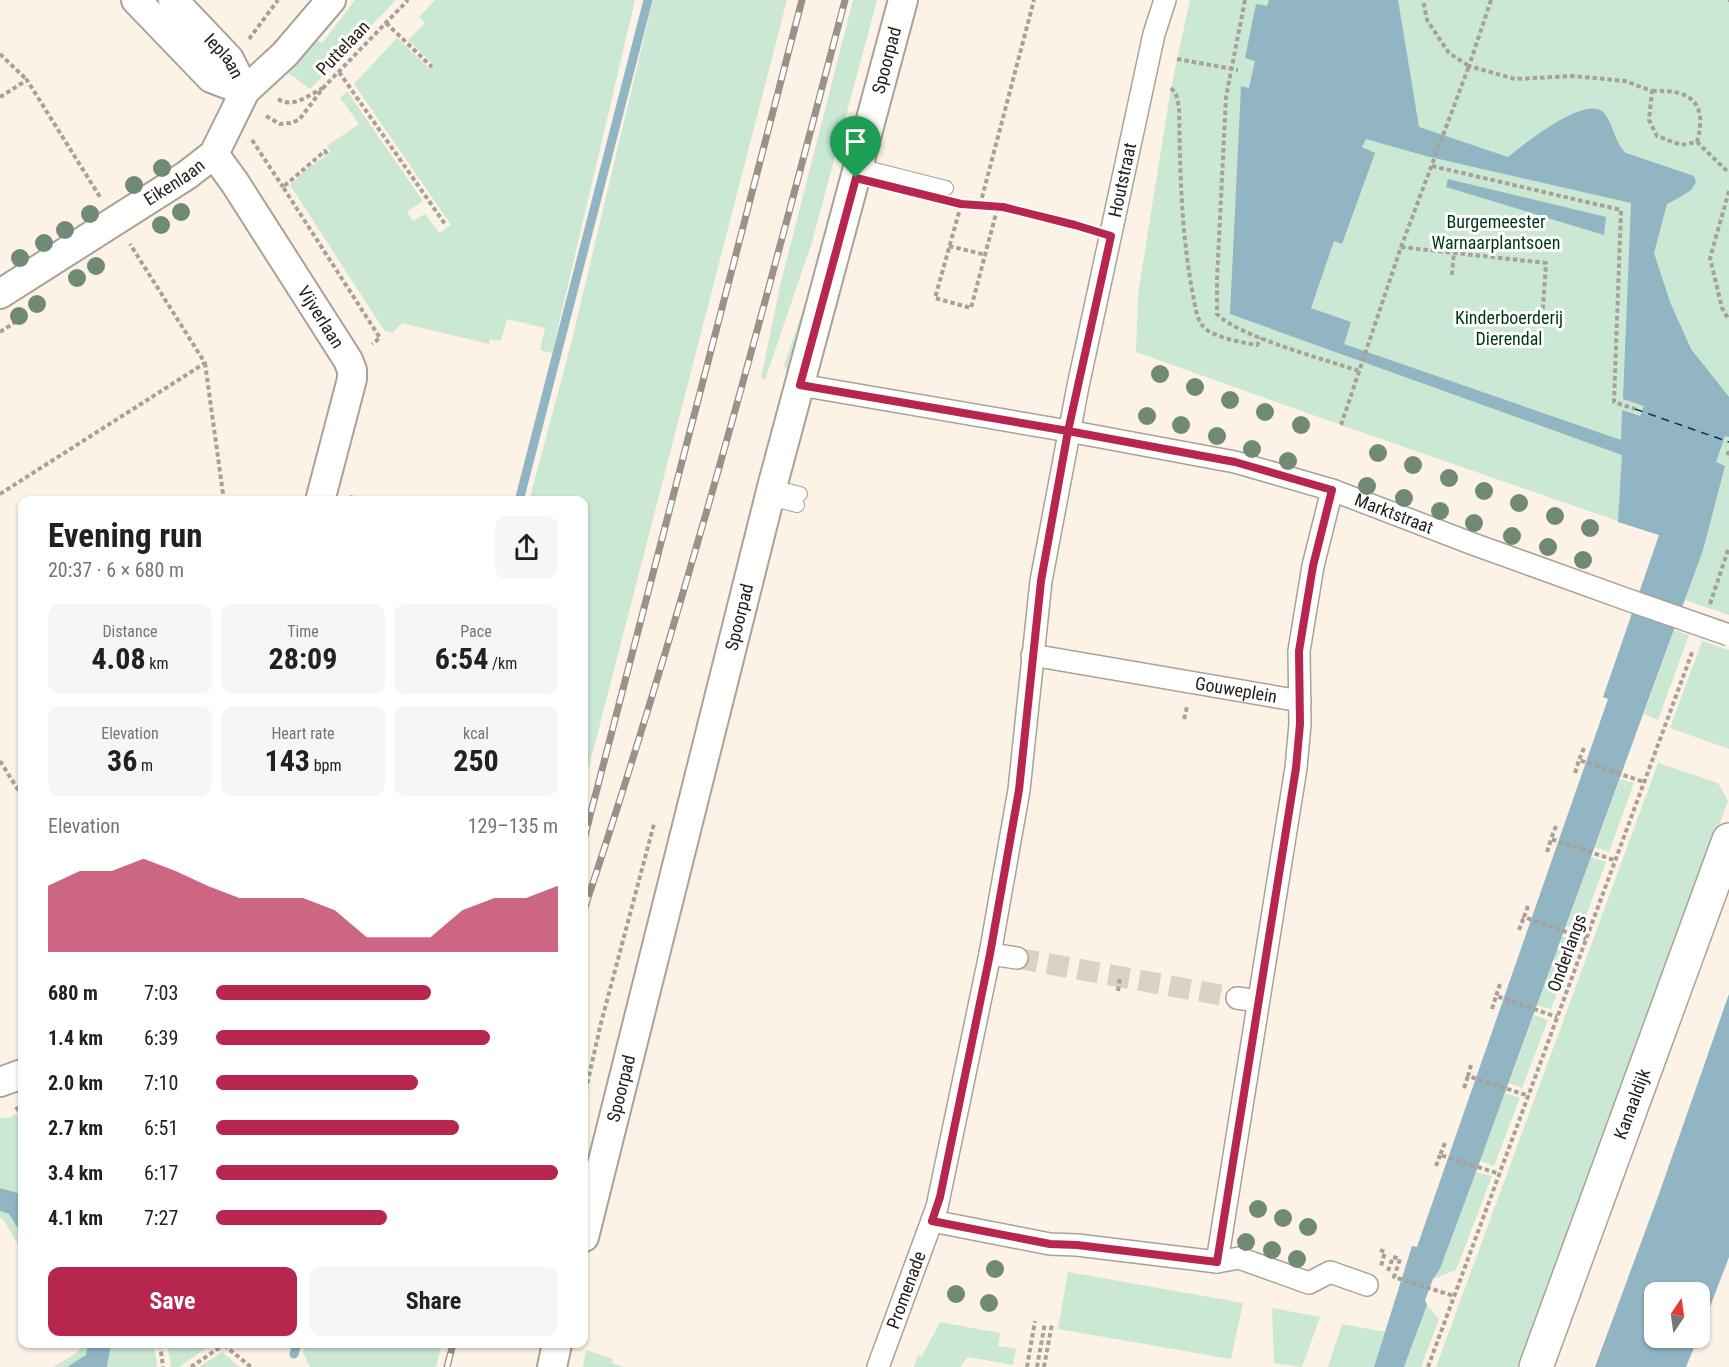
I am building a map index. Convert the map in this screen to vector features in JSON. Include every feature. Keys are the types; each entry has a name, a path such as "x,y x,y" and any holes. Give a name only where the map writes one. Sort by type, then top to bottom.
{"main road":[{"name":"Kanaaldijk","path":"1536,1367 1729,840"},
{"name":"Kanaaldijk","path":"1554,1367 1729,889"}],"street":[{"name":"Ieplaan","path":"136,0 211,78 253,103"},
{"name":"Ieplaan","path":"173,0 229,59 253,103"},
{"name":"Eikenlaan","path":"0,294 187,176 214,154 253,103 285,54 331,0"},
{"name":"Spoorpad","path":"588,1221 771,492 903,0"},
{"name":"Houtstraat","path":"1068,431 1154,34 1165,0"},
{"name":"Vijverlaan","path":"214,154 235,183 348,360 352,370 352,379 321,496"},
{"name":"Marktstraat","path":"800,385 1235,462 1332,490 1473,544 1729,635"},
{"name":"Promenade","path":"878,1367 940,1197 990,954 1019,790 1041,581 1068,431"},
{"name":"Gouweplein","path":"1032,655 1300,701 1299,651 1313,566 1332,490"},
{"path":"1217,1262 1296,768 1300,701"},
{"path":"990,954 1017,958"},
{"path":"1237,998 1258,1001"},
{"path":"932,1221 1050,1244 1077,1245 1217,1262 1239,1258 1309,1283 1330,1272 1367,1285"},
{"path":"552,1367 556,1348"}],"lane":[{"path":"859,166 948,195"},
{"path":"771,492 799,500"}],"path":[{"path":"229,59 243,46 278,0"},
{"name":"Puttelaan","path":"253,103 280,124 299,120 323,88 408,0"},
{"path":"980,206 1034,0"},
{"path":"1245,0 1227,97 1218,268 1218,314 1224,321 1262,338 1359,371"},
{"path":"1423,0 1427,20 1449,53 1469,66 1515,79 1573,76 1625,81 1652,91 1668,90 1687,95 1700,107 1701,128 1698,142"},
{"path":"1341,425 1401,247 1469,66 1491,0"},
{"path":"386,23 432,67"},
{"path":"0,54 27,80 206,363 223,496"},
{"path":"1177,59 1239,70"},
{"path":"339,72 445,224"},
{"path":"0,98 27,80"},
{"name":"Puttelaan","path":"253,103 292,103 301,101 323,88"},
{"path":"1171,88 1176,94 1179,107 1189,274 1198,316 1203,327 1218,335 1257,345 1262,338"},
{"path":"1652,91 1649,120 1658,136 1681,145 1698,142"},
{"path":"253,103 246,131 380,338 348,360"},
{"path":"1698,142 1729,173"},
{"path":"283,187 325,151 327,154"},
{"path":"1432,164 1621,210 1614,402 1635,408"},
{"path":"1729,191 1710,258 1722,308 1729,320"},
{"path":"948,195 961,204 998,206 1111,236"},
{"path":"961,204 935,298 971,308 998,206"},
{"path":"949,246 986,255"},
{"path":"1401,247 1546,263 1542,321"},
{"path":"1452,275 1454,252"},
{"path":"0,494 206,363"},
{"path":"1729,451 1727,456 1729,457"},
{"path":"1709,606 1729,548"},
{"name":"Onderlangs","path":"1428,1367 1697,639"},
{"path":"1184,719 1187,706"},
{"path":"1575,773 1584,748"},
{"path":"1579,760 1644,782"},
{"path":"0,761 18,790"},
{"path":"1547,852 1556,826"},
{"path":"1551,839 1614,860"},
{"path":"1519,930 1528,906"},
{"path":"1524,917 1587,939"},
{"path":"1118,991 1120,977"},
{"path":"1492,1009 1500,984"},
{"path":"1496,996 1558,1017"},
{"path":"1464,1088 1472,1065"},
{"path":"1467,1076 1529,1096"},
{"path":"1436,1166 1444,1143"},
{"path":"1440,1155 1500,1174"},
{"path":"1380,1250 1385,1252 1381,1265"},
{"path":"1389,1269 1393,1257 1400,1259 1394,1277 1454,1296"},
{"path":"1027,1367 1035,1321"},
{"path":"1037,1367 1045,1323"},
{"path":"1044,1367 1053,1324"},
{"path":"160,1348 163,1367"},
{"path":"191,1367 218,1348"},
{"path":"229,1348 251,1367"}],"green space":[{"path":"355,0 396,0 310,89 286,71 313,37 322,43"},
{"path":"435,0 635,0 552,353 540,350 545,328 507,319 501,341 490,339 489,344 402,323 392,333 384,330 290,185 331,152 327,146 359,124 340,98 347,91 423,201 407,212 413,221 425,214 439,233 451,225 354,84 397,38 430,69 434,65 408,40 425,23 419,17"},
{"path":"653,0 787,0 588,771 588,496 530,496 571,344"},
{"path":"853,0 877,0 812,242 765,380 761,378 780,286"},
{"name":"Burgemeester Warnaarplantsoen","path":"1190,0 1729,0 1729,615 1685,600 1686,597 1658,535 1136,352 1138,294 1171,88"},
{"path":"821,259 791,370 786,369 784,365"},
{"path":"1674,630 1689,635 1658,720 1644,714"},
{"path":"1702,641 1729,650 1729,749 1670,728"},
{"path":"1658,763 1718,783 1728,801 1520,1367 1436,1367"},
{"path":"1620,779 1634,783 1609,852 1595,847"},
{"path":"1591,857 1606,862 1580,932 1566,926"},
{"path":"1562,936 1577,941 1551,1009 1537,1005"},
{"path":"1534,1015 1548,1020 1522,1088 1509,1083"},
{"path":"1505,1093 1520,1098 1494,1166 1480,1161"},
{"path":"16,1114 18,1116 18,1193 0,1188 0,1118 9,1118"},
{"path":"1476,1172 1492,1176 1456,1270 1433,1279 1440,1269"},
{"path":"0,1211 9,1214 18,1229 18,1244 3,1219 0,1218"},
{"path":"1068,1272 1243,1303 1231,1359 1058,1329"},
{"path":"1427,1305 1439,1319 1421,1367 1404,1367"},
{"path":"1272,1308 1320,1317 1302,1367 1274,1363"},
{"path":"940,1322 1000,1333 998,1346 1016,1349 1013,1365 968,1357 960,1367 914,1367 918,1355 922,1356"},
{"path":"1342,1324 1385,1332 1374,1367 1328,1367"},
{"path":"79,1348 87,1348 86,1355 67,1367 54,1367 79,1351"},
{"path":"110,1348 155,1348 157,1367 107,1367"},
{"path":"168,1348 206,1348 179,1367 171,1367"},
{"path":"305,1348 441,1348 436,1367 310,1367 303,1353"},
{"path":"586,1350 613,1359 612,1363 624,1367 583,1367"},
{"path":"222,1352 240,1367 199,1367"}],"water":[{"path":"1269,0 1398,0 1419,127 1508,157 1555,123 1584,110 1596,109 1604,113 1626,153 1694,176 1696,182 1691,190 1667,204 1654,253 1670,302 1691,349 1729,397 1729,437 1725,436 1716,462 1725,466 1703,550 1476,1172 1440,1269 1433,1279 1425,1300 1427,1305 1404,1367 1374,1367 1412,1246 1417,1247 1608,699 1603,697 1659,535 1618,522 1622,455 1230,314 1241,86 1249,88 1255,61 1245,58 1256,4 1267,6","holes":["1366,139 1426,156 1631,203 1623,399 1644,406 1640,416 1622,410 1621,440 1344,344 1351,322 1311,308 1334,241 1342,244 1375,153 1362,147"]},
{"path":"1448,179 1606,217 1604,235 1446,187"},
{"path":"1729,994 1729,1257 1710,1307 1710,1282 1644,1282 1644,1348 1694,1348 1686,1367 1595,1367"},
{"path":"0,1188 18,1193 18,1229 9,1214 0,1211"},
{"path":"87,1348 110,1348 107,1367 67,1367 86,1355"}],"waterway":[{"path":"520,496 648,0"},
{"path":"294,1354 296,1348"}],"ferry route":[{"path":"1635,409 1729,442"}],"tunnel":[{"path":"1017,958 1237,998"}],"railway":[{"path":"588,824 802,0"},
{"path":"588,898 656,684 722,457 845,0"},
{"path":"447,1367 452,1348"}],"route":[{"path":"856,178 800,385 1068,431 1235,462 1332,490 1313,566 1299,651 1300,724 1296,768 1217,1262 1077,1245 1050,1244 932,1221 938,1207 990,954 1019,790 1041,581 1068,431 1111,236 1003,207 961,204 856,178"}],"park label":[{"name":"Kinderboerderij Dierendal","path":"1509,328"}]}
